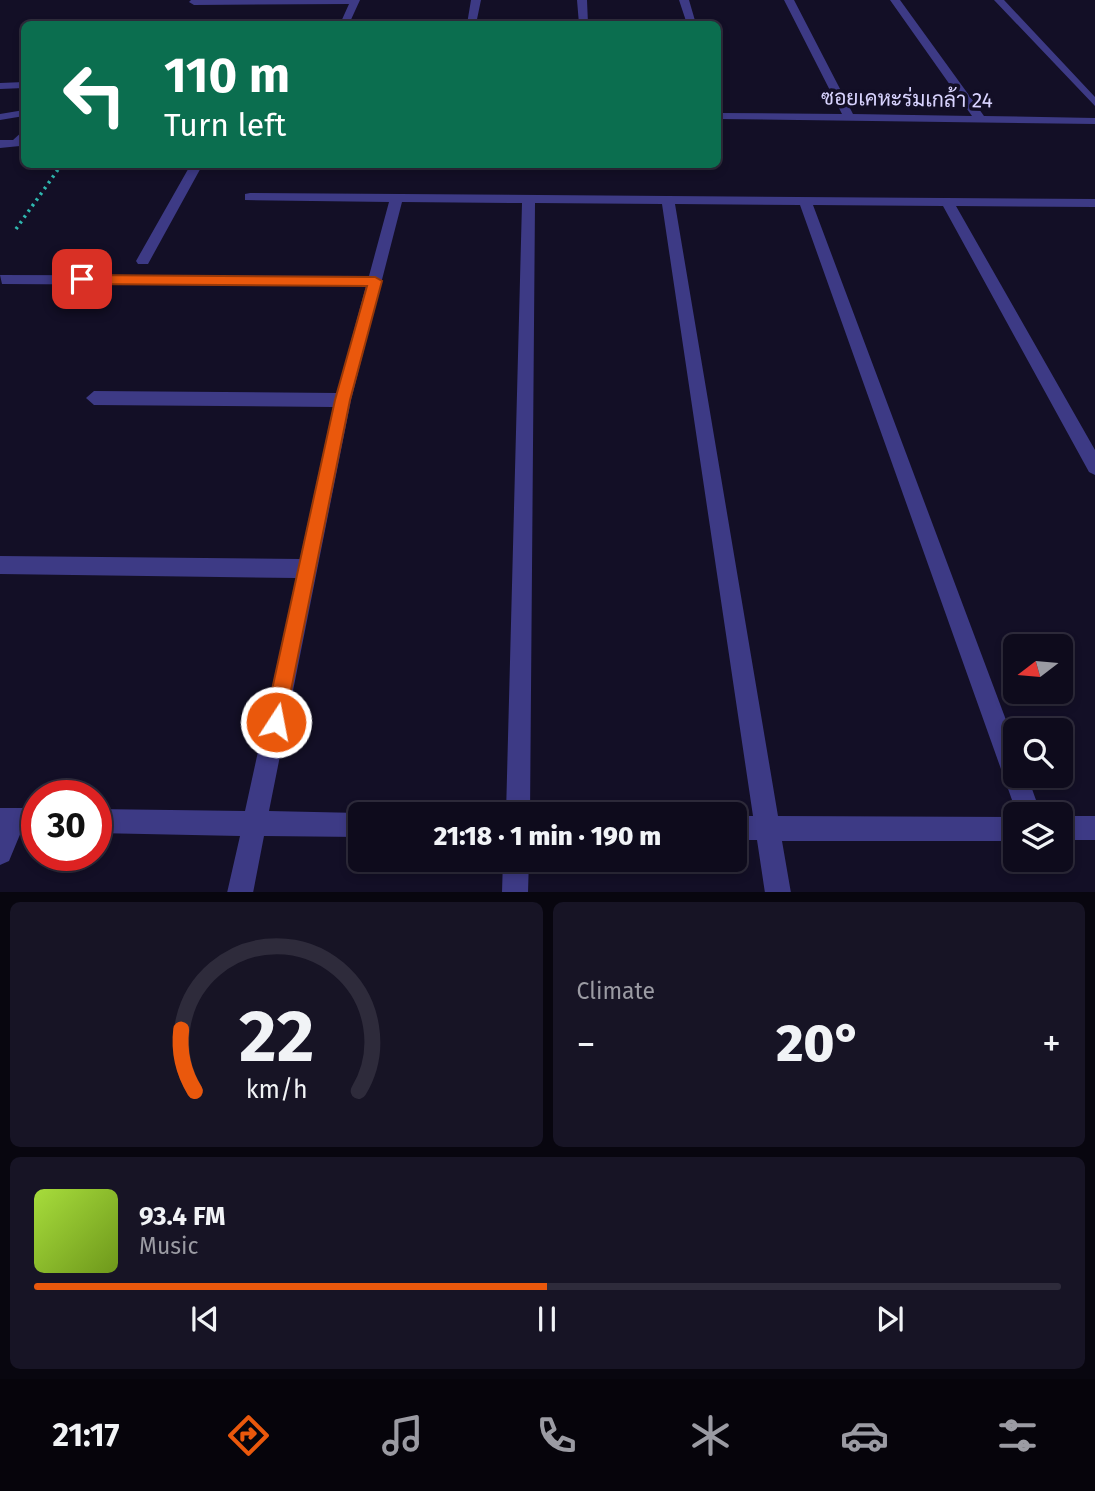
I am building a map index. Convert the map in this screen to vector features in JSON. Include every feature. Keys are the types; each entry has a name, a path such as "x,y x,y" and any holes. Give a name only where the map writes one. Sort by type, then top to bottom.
{"street":[{"path":"472,21 476,0"},
{"path":"582,0 584,21"},
{"path":"684,0 691,21"},
{"path":"789,0 849,117"},
{"path":"895,0 981,120"},
{"path":"999,0 1095,103"},
{"path":"194,2 354,1 346,21"},
{"path":"0,86 21,85"},
{"path":"0,105 21,101"},
{"path":"0,117 21,114"},
{"name":"ซอยเคหะร่มเกล้า 24","path":"721,114 1095,121"},
{"path":"0,144 16,144 21,138"},
{"path":"143,261 195,168"},
{"path":"250,197 396,201 804,199 1090,203 1095,215"},
{"path":"518,802 529,199"},
{"path":"804,199 1025,802"},
{"path":"240,892 343,400 396,201"},
{"path":"668,201 778,892"},
{"path":"948,203 1095,467"},
{"path":"2,279 375,281"},
{"path":"94,398 343,400"},
{"path":"0,565 306,569"},
{"path":"0,852 17,820"},
{"path":"112,821 348,825"},
{"path":"747,828 1003,828"},
{"path":"1073,828 1095,828"},
{"path":"515,892 516,872"}],"path":[{"path":"16,229 59,168"}],"route":[{"path":"82,279 375,281 343,400 276,722"}]}
